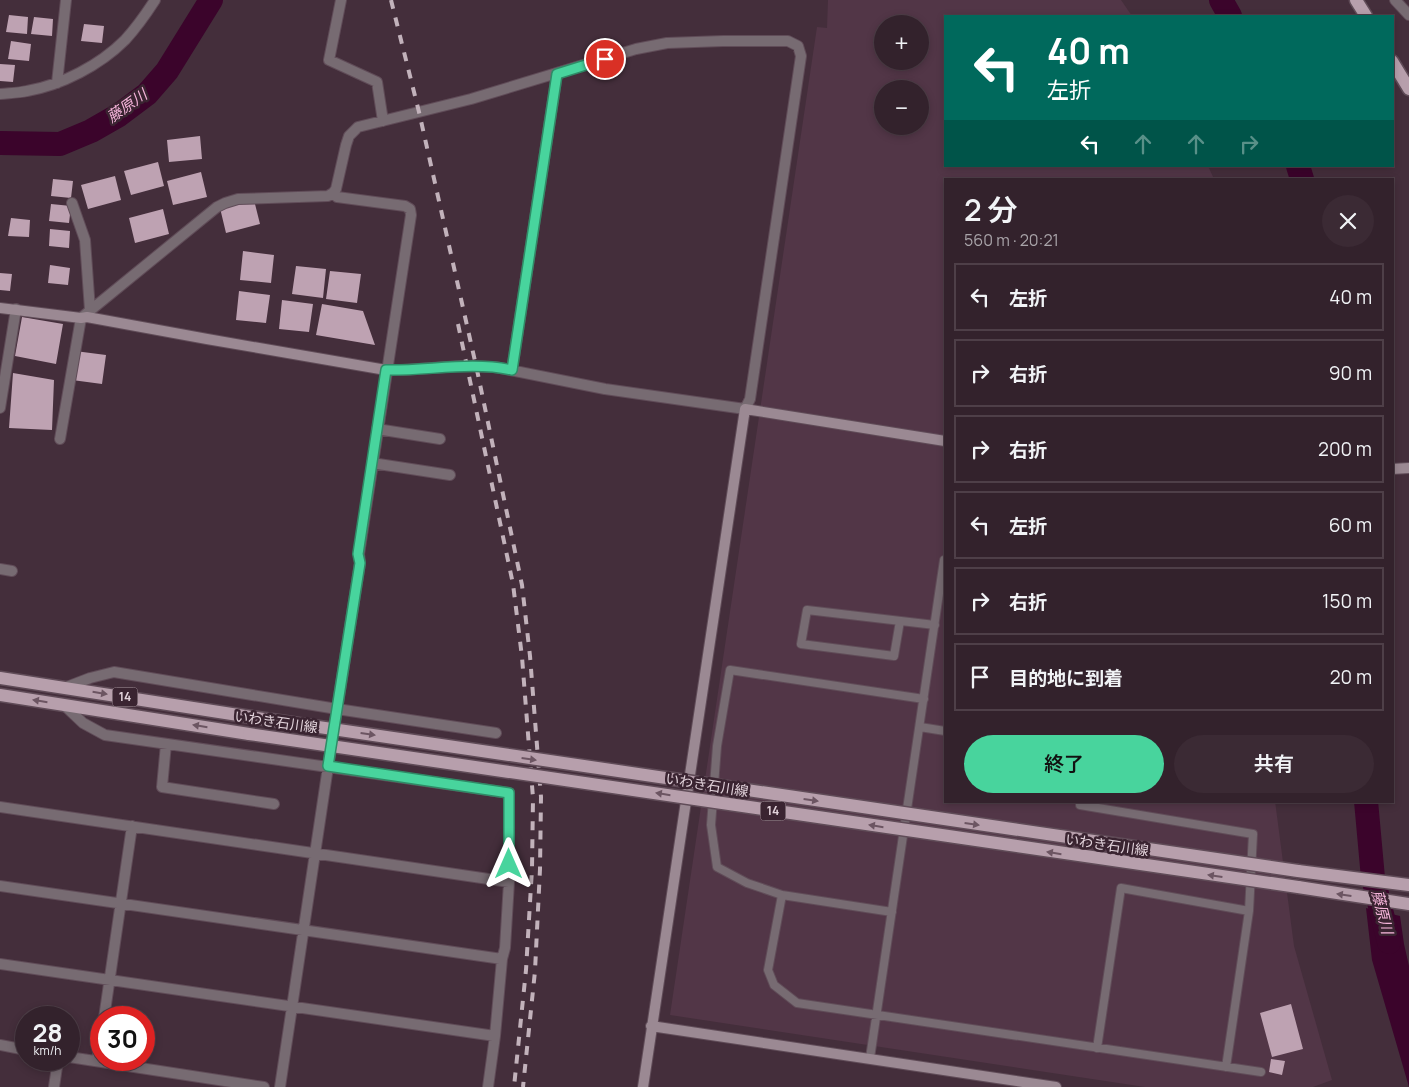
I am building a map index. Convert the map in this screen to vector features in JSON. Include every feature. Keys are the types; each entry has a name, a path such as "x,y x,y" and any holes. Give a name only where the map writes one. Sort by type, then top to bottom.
{"main road":[{"path":"1358,1 1365,15"},
{"path":"1394,64 1409,89"},
{"name":"いわき石川線","path":"0,678 251,717 1315,874 1409,885"},
{"name":"いわき石川線","path":"0,695 249,734 391,753 1132,865 1409,904"}],"street":[{"path":"57,83 66,0"},
{"path":"0,94 27,92 57,83 98,62 124,40 143,18 155,0"},
{"path":"341,0 329,60 376,82 383,121"},
{"path":"1395,0 1409,15"},
{"path":"60,439 80,318 217,207 226,202 238,199 328,196 334,193 349,136 358,127 471,99 636,49 667,44 723,41 788,41 798,46 801,56 750,398 746,409 642,1087"},
{"path":"512,370 557,74"},
{"path":"280,1087 360,563 358,554 411,215 410,209 405,206 337,197 334,193"},
{"path":"72,203 85,240 90,310"},
{"path":"0,308 80,318 87,317 206,340 386,370 460,366 496,367 605,389 746,409 944,441"},
{"path":"0,408 16,309"},
{"path":"377,429 440,439"},
{"path":"372,463 450,476"},
{"path":"1394,469 1409,468"},
{"path":"0,569 12,571"},
{"path":"64,688 90,678 114,672 496,733"},
{"path":"64,705 83,722 105,735 509,793 509,882 505,948 502,959 488,1087"},
{"path":"166,744 162,787 274,804"},
{"path":"0,807 509,882"},
{"path":"106,1006 132,826"},
{"path":"0,886 502,959"},
{"path":"0,964 495,1036"},
{"path":"651,1026 1056,1087"},
{"path":"0,1045 15,1048"},
{"path":"155,1070 264,1087"},
{"path":"54,1087 56,1071"}],"lane":[{"path":"870,1058 944,560"},
{"path":"900,621 894,656 801,644 807,610 935,625"},
{"path":"892,912 782,895 746,883 717,867 711,825 717,746 730,670 924,699"},
{"path":"920,727 944,731"},
{"path":"1080,803 1080,805 1253,834 1249,910 1226,1067"},
{"path":"1097,1048 1121,888 1249,910"},
{"path":"782,895 768,970 774,985 797,1003 1261,1072"}],"shaded area":[{"path":"828,0 1121,0 1131,15 944,15 944,167 1208,167 1214,178 944,178 944,803 1275,803 1294,946 1332,1080 1313,1087 1145,1087 670,1015 817,27 827,28"}],"water":[{"path":"1366,908 1400,916 1409,966 1409,1087 1372,960"}],"building":[{"path":"9,15 28,17 27,34 6,32"},
{"path":"34,17 53,19 52,36 31,34"},
{"path":"84,24 104,26 102,43 81,41"},
{"path":"11,41 31,44 29,61 8,59"},
{"path":"0,64 15,65 13,82 0,81"},
{"path":"200,136 202,159 169,162 167,140"},
{"path":"158,162 164,186 131,195 124,171"},
{"path":"201,172 207,197 173,205 167,181"},
{"path":"115,176 121,200 88,209 81,185"},
{"path":"53,179 73,181 71,198 51,196"},
{"path":"254,200 260,224 226,233 220,208"},
{"path":"51,204 71,206 69,223 49,221"},
{"path":"163,209 169,234 135,243 129,218"},
{"path":"11,218 30,220 29,237 8,236"},
{"path":"50,229 70,231 69,248 49,246"},
{"path":"243,251 274,255 271,283 240,280"},
{"path":"50,265 70,268 68,285 48,283"},
{"path":"296,266 326,269 323,298 292,294"},
{"path":"330,271 361,274 357,303 326,299"},
{"path":"0,273 12,274 10,291 0,290"},
{"path":"239,291 270,295 266,323 236,320"},
{"path":"282,300 313,304 309,332 279,329"},
{"path":"322,304 363,311 375,345 316,335"},
{"path":"22,317 63,324 56,364 15,356"},
{"path":"75,351 106,355 102,384 72,380"},
{"path":"13,373 54,380 52,430 9,428"},
{"path":"1291,1004 1303,1049 1272,1057 1260,1013"},
{"path":"1271,1059 1285,1061 1282,1075 1269,1072"}],"waterway":[{"name":"藤原川","path":"0,143 60,144 91,131 119,115 147,94 167,71 211,0"},
{"name":"藤原川","path":"1221,0 1229,15"},
{"name":"藤原川","path":"1298,167 1302,178"},
{"name":"藤原川","path":"1366,803 1373,878 1389,942"}],"railway":[{"path":"391,0 419,112 477,370 522,585 530,656 541,797 535,971 523,1087"},
{"path":"458,324 513,584 522,657 533,798 532,869 526,970 514,1087"}],"route":[{"path":"509,864 509,793 328,766 360,563 358,554 386,370 460,366 496,367 512,370 557,74 605,59"}]}
